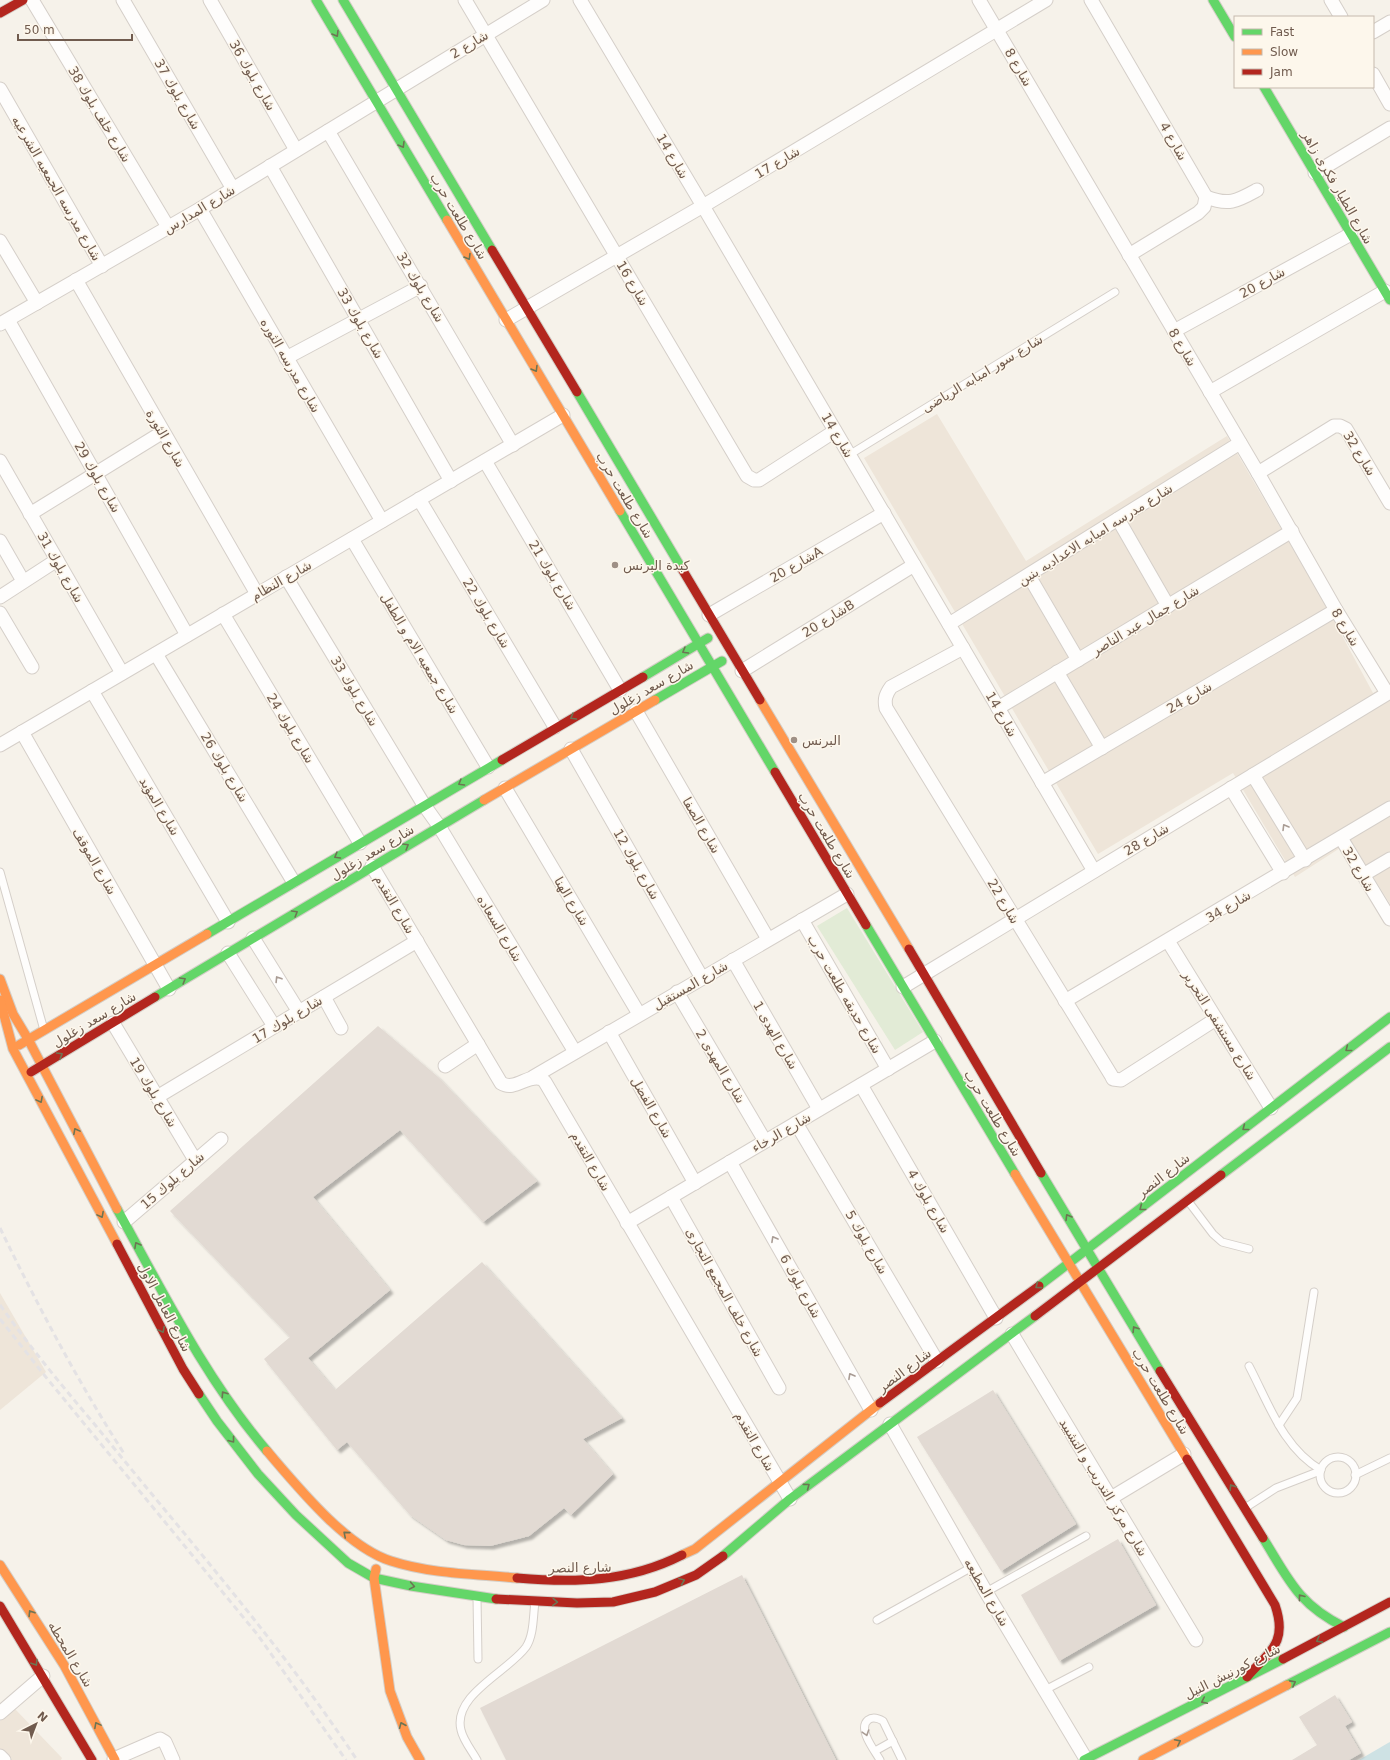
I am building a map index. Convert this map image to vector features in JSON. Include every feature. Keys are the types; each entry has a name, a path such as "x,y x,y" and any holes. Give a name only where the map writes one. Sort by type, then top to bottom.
{"street":[{"path":"0,13 22,0"},
{"name":"شارع خلف بلوك 38","path":"32,0 168,227"},
{"name":"شارع بلوك 37","path":"123,0 233,189"},
{"name":"شارع بلوك 36","path":"210,0 296,150"},
{"name":"شارع طلعت حرب","path":"316,0 935,1042 1275,1605 1279,1615 1280,1636 1274,1647 1245,1680"},
{"name":"شارع طلعت حرب","path":"343,0 924,974 1097,1268 1297,1592 1306,1604 1317,1613 1344,1627"},
{"name":"شارع 16","path":"465,0 750,479 759,480 835,431"},
{"name":"شارع 2","path":"396,89 543,0"},
{"name":"شارع 14","path":"580,0 850,455 1094,871"},
{"name":"شارع 8","path":"979,0 1258,473 1336,610 1388,692"},
{"name":"شارع 17","path":"506,320 703,206 1046,0"},
{"name":"شارع 4","path":"1091,0 1206,197"},
{"path":"1213,0 1234,35"},
{"path":"1331,0 1340,16"},
{"path":"1374,31 1390,22"},
{"path":"1374,76 1390,104"},
{"name":"شارع الطيار فكرى زاهر","path":"1265,88 1387,296"},
{"name":"شارع مدرسه الجمعيه الشرعيه","path":"0,89 102,266"},
{"name":"شارع المدارس","path":"4,322 200,209 396,89"},
{"path":"1315,173 1390,128"},
{"name":"شارع بلوك 32","path":"328,131 421,286 513,445"},
{"name":"شارع بلوك 33","path":"270,166 451,481"},
{"path":"1129,255 1198,213 1204,207 1206,197 1219,202 1233,202 1257,190"},
{"name":"شارع مدرسه الثوره","path":"200,209 382,521"},
{"name":"شارع 20","path":"1174,331 1351,234"},
{"path":"0,241 37,303"},
{"name":"شارع الثورة","path":"76,280 257,594"},
{"path":"286,358 421,286"},
{"path":"1210,392 1387,296"},
{"name":"شارع بلوك 29","path":"4,322 96,474 187,635"},
{"name":"شارع النظام","path":"0,745 563,415"},
{"name":"شارع 32","path":"1258,473 1334,426 1340,426 1346,429 1390,503"},
{"path":"30,514 163,432"},
{"name":"شارع مدرسه امبابه الاعداديه بنين","path":"949,624 1240,443"},
{"name":"شارع بلوك 21","path":"485,461 620,690"},
{"name":"شارع بلوك 31","path":"0,462 122,674"},
{"name":"شارع بلوك 22","path":"419,499 555,727"},
{"name":"شارع 20A","path":"709,615 884,513"},
{"path":"1118,519 1168,606"},
{"name":"شارع جمال عبد الناصر","path":"998,708 1292,532"},
{"name":"شارع جمعيه الام و الطفل","path":"352,539 488,767"},
{"path":"0,541 23,581"},
{"path":"0,597 57,560"},
{"name":"شارع 20B","path":"742,671 914,565"},
{"path":"1028,576 1078,660"},
{"name":"شارع بلوك 33","path":"286,577 424,805"},
{"name":"شارع 24","path":"1042,783 1336,610"},
{"path":"0,613 32,667"},
{"name":"شارع بلوك 24","path":"223,614 360,843"},
{"name":"شارع سعد زغلول","path":"13,1049 228,922 294,881 719,632"},
{"name":"شارع 22","path":"963,648 891,687 886,693 886,708 1110,1075 1117,1080 1125,1078 1216,1019"},
{"name":"شارع بلوك 26","path":"156,654 294,881"},
{"name":"شارع سعد زغلول","path":"26,1074 372,866 733,654"},
{"path":"1057,672 1102,748"},
{"name":"شارع المؤيد","path":"92,691 228,922"},
{"name":"شارع 28","path":"903,986 1388,692"},
{"name":"شارع الصفا","path":"636,711 768,940"},
{"name":"شارع الموقف","path":"22,732 169,989"},
{"name":"شارع بلوك 12","path":"571,749 702,978"},
{"path":"1253,775 1305,860"},
{"name":"شارع الهنا","path":"505,788 639,1014"},
{"path":"1231,788 1283,873"},
{"name":"شارع السعاده","path":"424,805 440,826 575,1052"},
{"name":"شارع 34","path":"1066,1002 1390,808"},
{"name":"شارع 32","path":"1341,838 1390,919"},
{"path":"1363,875 1390,859"},
{"name":"شارع التقدم","path":"372,866 501,1083 505,1086 510,1086 533,1077 542,1079 545,1082 790,1499"},
{"name":"شارع المستقبل","path":"533,1077 847,894"},
{"name":"شارع حديقه طلعت حرب","path":"802,920 888,1069"},
{"path":"253,938 299,1012"},
{"name":"شارع بلوك 17","path":"157,1097 417,941"},
{"name":"شارع مستشفى التحرير","path":"1168,941 1271,1108"},
{"path":"228,953 274,1026"},
{"name":"شارع الهدى 1","path":"733,960 819,1110"},
{"name":"شارع العامل الاول","path":"0,979 13,1014 28,1039 124,1222 197,1353 233,1408 294,1483 346,1534 377,1557"},
{"name":"شارع المهدى 2","path":"677,992 765,1141"},
{"path":"324,997 341,1028"},
{"name":"شارع العامل الاول","path":"0,1000 4,1023 13,1049 183,1369 217,1421 276,1495 348,1563 374,1578"},
{"name":"شارع النصر","path":"374,1578 477,1597 535,1602 613,1602 655,1592 696,1575 732,1550 790,1499 1188,1201 1370,1047 1390,1017"},
{"name":"شارع بلوك 19","path":"113,1023 195,1160"},
{"name":"شارع الفضل","path":"609,1032 695,1183"},
{"name":"شارع الرخاء","path":"627,1223 935,1042"},
{"path":"445,1066 478,1044"},
{"name":"شارع النصر","path":"377,1557 423,1569 564,1582 592,1582 619,1579 646,1572 671,1562 695,1549 718,1533 779,1482 871,1410 1069,1264 1271,1108 1370,1047 1390,1047"},
{"name":"شارع بلوك 4","path":"861,1085 996,1318"},
{"name":"شارع بلوك 5","path":"796,1123 937,1361"},
{"name":"شارع بلوك 15","path":"124,1222 221,1139"},
{"name":"شارع بلوك 6","path":"730,1162 871,1410"},
{"name":"شارع خلف المجمع التجارى","path":"671,1197 779,1388"},
{"name":"شارع مركز التدريب و التشييد","path":"1012,1334 1196,1640"},
{"name":"شارع المطبعه","path":"890,1424 986,1592 1085,1760"},
{"path":"1110,1498 1184,1454"},
{"path":"377,1557 374,1578 390,1691 407,1737 420,1760"},
{"name":"شارع المحطه","path":"0,1565 64,1665 115,1760"},
{"name":"شارع كورنيش النيل","path":"1085,1760 1245,1680 1390,1602"},
{"path":"0,1606 90,1755 78,1760"},
{"path":"1143,1760 1390,1632"},
{"path":"0,1713 43,1676"},
{"path":"115,1760 160,1739 165,1742 173,1760"},
{"path":"0,1756 4,1760"}],"lane":[{"name":"شارع سور امبابه الرياضى","path":"850,455 1115,292"},
{"path":"0,872 44,1030"},
{"path":"1188,1201 1210,1230 1222,1242 1249,1249"},
{"path":"1280,1425 1297,1398 1314,1292"},
{"path":"1249,1366 1295,1450 1303,1458 1321,1470"},
{"path":"1245,1508 1276,1488 1321,1470 1328,1460 1340,1458 1351,1464 1355,1475 1352,1486 1342,1492 1336,1493 1325,1488 1322,1483 1321,1470"},
{"path":"1355,1475 1390,1458"},
{"path":"986,1592 1086,1536"},
{"path":"877,1620 972,1567"},
{"path":"477,1597 478,1659"},
{"path":"477,1760 461,1732 459,1722 462,1712 480,1687 526,1647 531,1637 535,1602"},
{"path":"1045,1690 1089,1667"},
{"path":"880,1760 864,1731 864,1725 867,1721 878,1718 883,1721 902,1760"},
{"path":"875,1751 893,1741"}],"shaded area":[{"path":"937,414 1026,561 1227,436 1325,604 1373,693 1390,684 1390,904 1351,841 1295,877 1233,773 1098,854 864,458"},
{"path":"0,1293 46,1372 0,1410"},
{"path":"15,1709 62,1758 61,1760 0,1760 0,1721"},
{"path":"1390,1742 1390,1760 1359,1760 1388,1743"}],"green space":[{"path":"847,908 923,1032 895,1050 817,926"}],"building":[{"path":"378,1026 438,1077 537,1181 483,1222 400,1130 313,1197 390,1290 308,1358 335,1390 482,1262 622,1418 583,1439 613,1474 571,1515 564,1508 529,1536 490,1546 464,1545 446,1540 410,1515 347,1442 337,1450 264,1359 290,1337 170,1211"},
{"path":"993,1390 1076,1524 1001,1571 917,1437"},
{"path":"1118,1539 1156,1605 1059,1661 1021,1595"},
{"path":"742,1575 836,1760 506,1760 480,1708"},
{"path":"1335,1695 1352,1722 1345,1726 1361,1753 1349,1760 1292,1760 1317,1745 1299,1717"}],"railway":[{"path":"0,1228 59,1343 91,1400 125,1455"},
{"path":"0,1305 47,1367 264,1631 327,1716 357,1760"},
{"path":"0,1319 257,1634 346,1760"}],"traffic: fast":[{"path":"316,0 447,220"},
{"path":"343,0 492,250"},
{"path":"1213,0 1234,35"},
{"path":"1265,88 1390,300"},
{"path":"577,392 682,569"},
{"path":"620,511 775,772"},
{"path":"643,677 708,638"},
{"path":"655,700 722,661"},
{"path":"207,934 502,760"},
{"path":"155,997 484,800"},
{"path":"866,925 1015,1174"},
{"path":"1039,1286 1390,1017"},
{"path":"1221,1175 1390,1047"},
{"path":"1041,1173 1160,1371"},
{"path":"117,1209 168,1303 204,1364 224,1394 267,1451"},
{"path":"723,1556 790,1499 1035,1316"},
{"path":"199,1394 217,1421 258,1474 296,1515 348,1563 374,1578 411,1586 496,1599"},
{"path":"1263,1538 1288,1579 1305,1600 1328,1618 1344,1627"},
{"path":"1287,1685 1390,1632"},
{"path":"1084,1760 1283,1659"}],"traffic: slow":[{"path":"447,220 620,511"},
{"path":"484,800 655,700"},
{"path":"760,700 909,949"},
{"path":"19,1045 207,934"},
{"path":"0,979 13,1014 28,1039 117,1209"},
{"path":"0,1000 13,1049 117,1244"},
{"path":"1015,1174 1187,1459"},
{"path":"682,1555 695,1549 880,1403"},
{"path":"267,1451 323,1514 357,1543 374,1554 391,1561 422,1569 517,1578"},
{"path":"0,1565 64,1665 115,1760"},
{"path":"376,1569 374,1578 390,1691 407,1737 420,1760"},
{"path":"1143,1760 1287,1685"}],"traffic: jam":[{"path":"0,13 23,0"},
{"path":"492,250 577,392"},
{"path":"682,569 760,700"},
{"path":"502,760 643,677"},
{"path":"775,772 866,925"},
{"path":"909,949 1041,1173"},
{"path":"31,1072 155,997"},
{"path":"1035,1316 1221,1175"},
{"path":"117,1244 183,1369 199,1394"},
{"path":"880,1403 1039,1286"},
{"path":"1160,1371 1263,1538"},
{"path":"1187,1459 1275,1605 1278,1618 1278,1638 1269,1653 1247,1677"},
{"path":"517,1578 539,1580 581,1580 601,1578 642,1571 682,1555"},
{"path":"496,1599 577,1603 613,1602 655,1592 696,1575 723,1556"},
{"path":"1283,1659 1390,1602"},
{"path":"0,1606 92,1760"}],"place":[{"name":"كبدة البرنس","path":"615,565"},
{"name":"البرنس","path":"794,740"}]}
